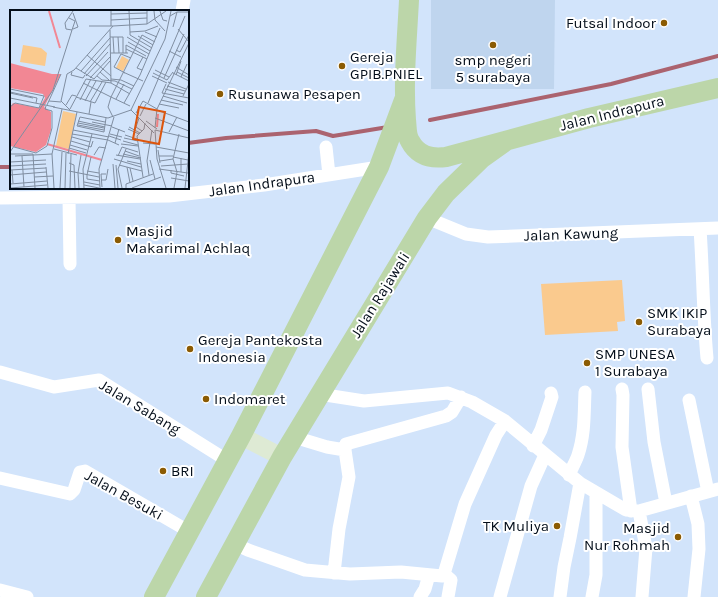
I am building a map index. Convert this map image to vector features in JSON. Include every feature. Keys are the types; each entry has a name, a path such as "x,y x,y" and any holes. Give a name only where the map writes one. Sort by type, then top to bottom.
{"main road":[{"path":"409,0 404,100 407,136 410,142 422,154 435,158 446,157 506,141"},
{"name":"Jalan Indrapura","path":"506,141 589,118 718,88"},
{"path":"154,597 228,461 379,168 404,100"},
{"name":"Jalan Rajawali","path":"206,597 282,457 427,218 446,193 461,178 481,159 506,141"},
{"path":"241,436 282,457"}],"street":[{"path":"182,10 184,0"},
{"path":"326,146 329,175"},
{"name":"Jalan Indrapura","path":"0,198 69,198 264,185 379,168"},
{"path":"69,198 70,264"},
{"name":"Jalan Kawung","path":"427,218 466,234 488,237 718,228"},
{"path":"700,229 707,358"},
{"name":"Jalan Sabang","path":"0,372 54,387 99,380 228,461"},
{"path":"622,389 622,447 635,511 646,548 642,597"},
{"path":"648,389 654,442 666,503"},
{"path":"533,446 541,430 552,397 551,392"},
{"path":"560,597 570,538 574,479 583,430 585,392"},
{"path":"319,394 364,401 448,393 460,397 472,402 505,421 574,479 626,510 635,511 713,490 688,400"},
{"path":"334,572 349,477 345,450 346,444 373,438 446,416 452,412 460,397"},
{"path":"420,597 437,575 465,504 496,435 505,421"},
{"path":"294,437 327,447 345,450"},
{"path":"500,597 531,486 545,455"},
{"name":"Jalan Besuki","path":"0,478 70,494 74,490 80,472 85,471 190,532"},
{"path":"592,597 596,574 596,493"},
{"path":"691,496 698,524 699,549 694,597"},
{"path":"236,544 248,550 305,570 350,574 401,572 437,575 451,580 448,597"},
{"path":"0,590 27,597"}],"shaded area":[{"name":"smp negeri 5 surabaya","path":"431,0 555,0 554,89 431,89"},
{"path":"622,280 625,321 617,322 618,331 545,335 541,284"}],"waterway":[{"path":"430,120 611,84 718,56"},
{"path":"189,143 226,138 316,131 333,136 388,127"},
{"path":"0,167 10,167"}],"place":[{"name":"Futsal Indoor","path":"664,23"},
{"name":"smp negeri 5 surabaya","path":"493,45"},
{"name":"Gereja GPIB.PNIEL","path":"342,66"},
{"name":"Rusunawa Pesapen","path":"220,94"},
{"name":"Masjid Makarimal Achlaq","path":"118,240"},
{"name":"SMK IKIP Surabaya","path":"639,322"},
{"name":"Gereja Pantekosta Indonesia","path":"190,349"},
{"name":"SMP UNESA 1 Surabaya","path":"587,363"},
{"name":"Indomaret","path":"206,399"},
{"name":"BRI","path":"163,471"},
{"name":"TK Muliya","path":"557,526"},
{"name":"Masjid Nur Rohmah","path":"678,537"}]}
